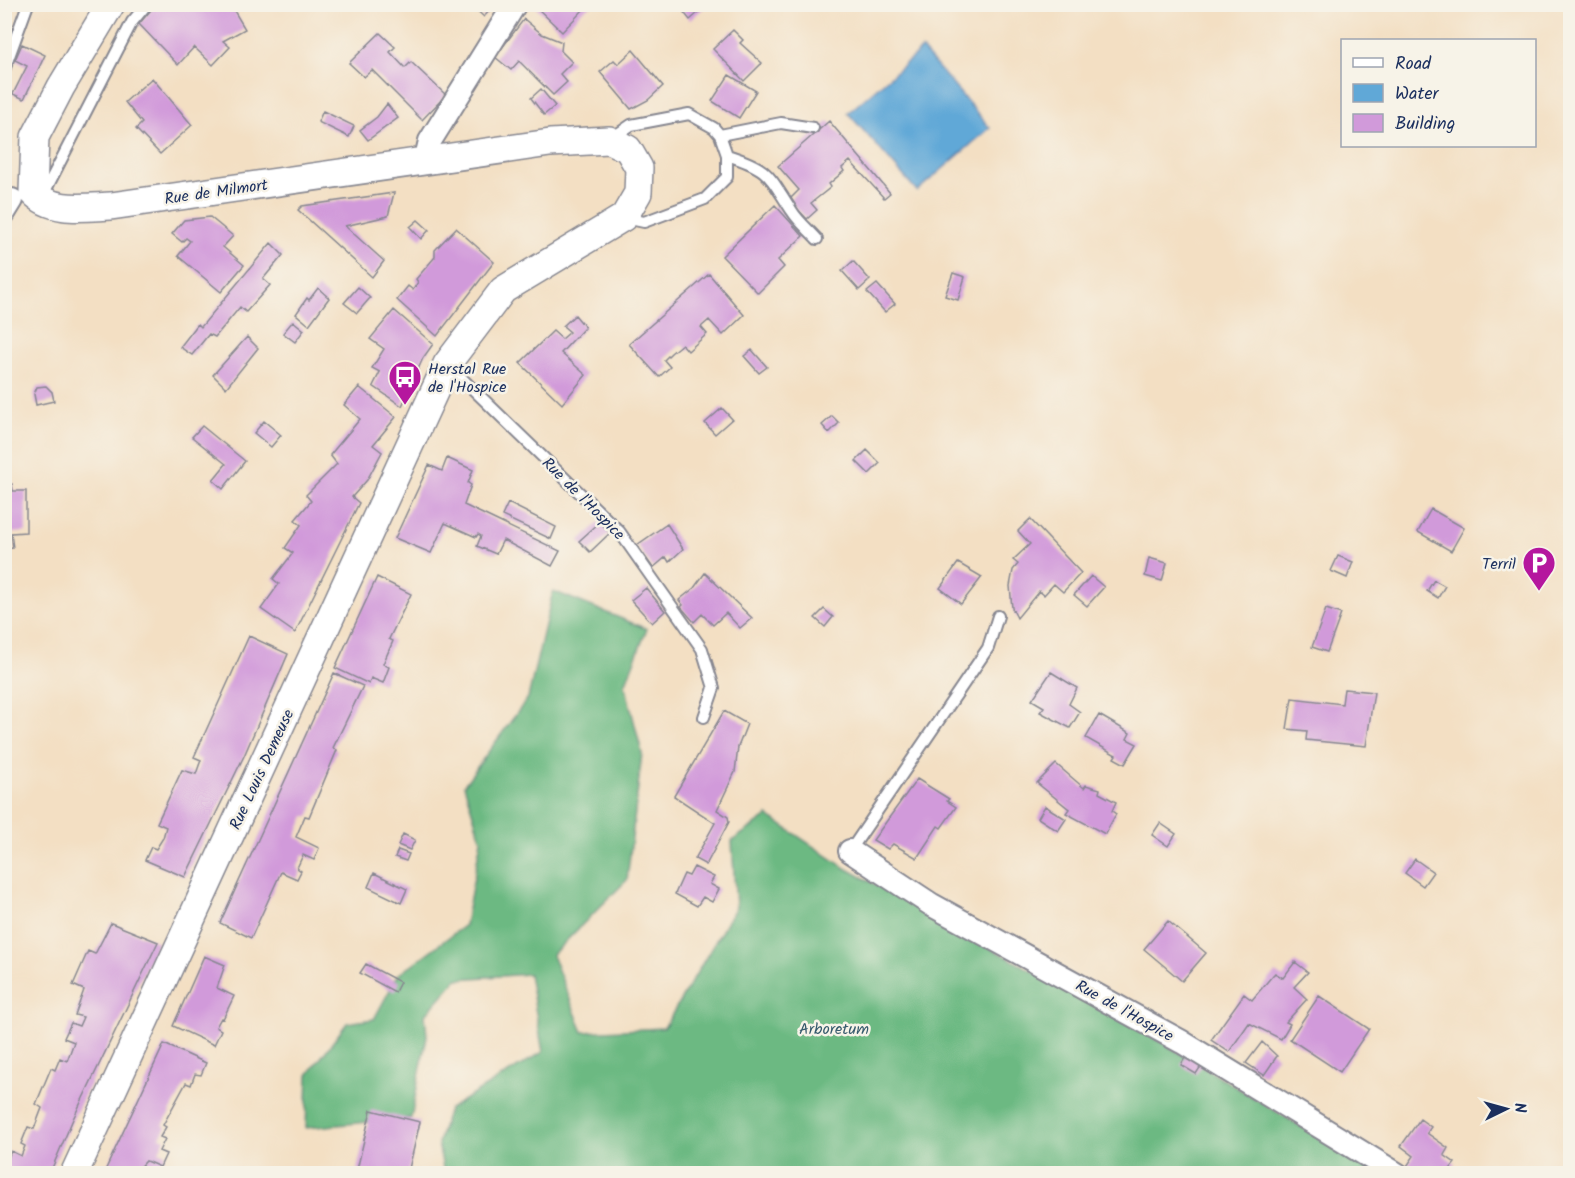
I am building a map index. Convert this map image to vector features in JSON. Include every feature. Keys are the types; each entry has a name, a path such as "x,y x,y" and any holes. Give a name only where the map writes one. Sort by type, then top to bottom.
{"street":[{"path":"40,200 33,192 32,184 34,137 111,4"},
{"path":"425,162 430,141 515,4"},
{"path":"447,364 502,290 621,218 638,193 639,168 628,149 609,140"},
{"name":"Rue de Milmort","path":"40,200 64,208 111,206 550,143 609,140"},
{"name":"Rue Louis Demeuse","path":"74,1173 447,364"},
{"name":"Rue de l'Hospice","path":"850,851 932,904 1182,1042 1397,1173"}],"lane":[{"path":"4,70 28,4"},
{"path":"40,200 132,22 147,4"},
{"name":"Rue de Milmort","path":"609,140 631,125 689,114 714,128 720,135"},
{"path":"621,218 644,222 705,199 727,177 727,155 720,135 781,123 813,128"},
{"path":"727,155 753,163 771,176 792,211 817,239"},
{"name":"Rue de l'Hospice","path":"447,364 619,531 702,649 714,688 704,717"},
{"path":"850,851 988,648 998,616"}],"green space":[{"name":"Arboretum","path":"553,591 647,629 625,685 642,753 627,880 552,955 583,1032 664,1028 736,907 732,841 768,816 844,867 1168,1046 1378,1173 444,1173 438,1143 449,1109 543,1052 529,974 457,979 425,1015 427,1036 411,1118 306,1128 308,1075 347,1023 374,1019 398,975 465,925 481,840 464,785 528,698"}],"water":[{"path":"922,49 990,128 917,191 848,113"}],"building":[{"path":"156,4 230,4 245,29 223,41 230,47 213,65 194,47 178,65 139,24"},
{"path":"470,4 495,4 484,17"},
{"path":"533,4 595,4 583,10 562,32"},
{"path":"689,4 708,4 690,20 682,10"},
{"path":"524,19 542,34 562,42 561,51 572,62 560,74 567,82 553,95 519,61 511,70 495,57"},
{"path":"733,30 743,40 740,43 762,63 744,81 713,49"},
{"path":"380,33 395,47 390,52 405,68 411,62 446,95 422,120 372,70 364,77 349,63"},
{"path":"22,44 45,55 24,99 13,94 27,66 15,60"},
{"path":"633,50 663,86 648,100 631,109 600,72 614,60 618,64"},
{"path":"729,75 756,91 739,118 712,101"},
{"path":"152,78 192,125 160,154 136,129 142,123 125,102"},
{"path":"541,89 555,106 544,115 531,98"},
{"path":"387,104 398,118 368,140 360,130 377,117"},
{"path":"323,111 354,126 349,137 318,122"},
{"path":"829,121 890,193 884,198 850,161 842,168 844,171 829,184 831,187 811,203 817,210 807,219 789,200 799,190 778,166"},
{"path":"394,193 388,216 345,226 384,261 372,277 298,210 302,206"},
{"path":"775,205 803,236 778,260 784,267 758,293 722,256"},
{"path":"210,217 233,236 223,247 244,265 221,292 178,256 190,241 186,238 182,242 172,234 184,220"},
{"path":"418,220 429,230 421,239 410,227"},
{"path":"456,228 494,262 437,336 397,300 408,286 413,290 418,282 416,279 435,257 435,250"},
{"path":"271,243 283,255 263,279 270,285 246,312 240,307 215,337 209,334 192,355 180,347 198,324 201,327"},
{"path":"853,261 870,280 859,290 842,271"},
{"path":"953,273 965,277 958,300 945,296"},
{"path":"709,274 744,315 723,335 709,320 701,327 707,334 688,351 682,344 671,353 664,360 670,367 659,377 629,344"},
{"path":"877,284 895,304 885,312 867,292"},
{"path":"358,287 370,298 357,313 344,303"},
{"path":"318,288 329,298 309,325 296,314 307,298 309,300"},
{"path":"394,310 433,344 423,358 402,406 373,386 380,372 372,368 384,349 370,339"},
{"path":"575,315 585,327 561,353 586,375 562,404 520,363 553,331 562,339 570,332 563,326"},
{"path":"293,321 304,330 295,342 283,333"},
{"path":"247,337 258,348 226,388 213,375"},
{"path":"752,350 767,367 759,373 744,356"},
{"path":"46,386 52,392 54,401 36,405 34,394 37,387"},
{"path":"359,387 396,417 373,445 382,452 367,480 352,497 359,503 295,633 261,609 279,584 273,579 293,553 285,548 301,525 295,520 311,501 306,495 337,464 330,455 360,419 344,405"},
{"path":"722,408 732,419 715,434 705,423"},
{"path":"832,416 839,423 829,433 822,425"},
{"path":"264,421 281,435 271,447 254,433"},
{"path":"202,426 245,461 223,489 213,480 226,464 192,437"},
{"path":"867,450 880,463 869,474 856,461"},
{"path":"447,458 473,470 464,505 560,551 552,566 503,540 496,554 477,546 481,536 478,534 476,537 445,523 431,553 395,538 429,465 442,471"},
{"path":"4,484 12,484 13,491 26,491 26,532 11,533 13,548 4,549"},
{"path":"508,503 556,527 551,539 502,516"},
{"path":"1431,509 1464,528 1451,551 1418,532"},
{"path":"1030,519 1081,573 1063,592 1054,584 1044,595 1039,591 1017,618 1012,608 1010,586 1013,570 1018,564 1013,560 1030,544 1018,531"},
{"path":"600,522 610,533 590,552 579,541"},
{"path":"667,524 683,549 669,562 666,557 653,568 637,545"},
{"path":"1338,556 1353,562 1347,578 1331,571"},
{"path":"1149,558 1167,563 1162,581 1145,576"},
{"path":"958,563 982,577 961,604 940,588"},
{"path":"705,573 752,618 740,628 726,613 713,625 702,614 694,622 681,607 683,605 679,600 694,588"},
{"path":"1091,576 1104,587 1087,606 1074,595"},
{"path":"377,577 411,594 389,639 393,641 383,664 389,667 383,683 371,678 369,684 335,668"},
{"path":"1434,580 1445,586 1438,598 1427,591"},
{"path":"646,588 665,611 652,623 631,600"},
{"path":"824,609 833,617 825,627 815,618"},
{"path":"1326,609 1341,614 1327,652 1312,647"},
{"path":"249,636 288,654 244,756 185,877 145,860 151,847 156,849 163,838 166,827 157,823 182,770 196,774 201,760 194,757"},
{"path":"1051,672 1077,688 1069,704 1080,712 1070,728 1040,712 1044,707 1032,700"},
{"path":"334,673 363,686 333,748 337,750 309,817 305,816 296,837 319,848 314,860 303,855 297,868 301,871 297,879 281,872 251,938 220,923"},
{"path":"1344,689 1374,692 1366,746 1306,740 1307,731 1287,729 1292,698 1342,704"},
{"path":"724,711 747,724 738,747 735,772 717,810 728,817 729,822 706,865 695,859 715,823 674,796"},
{"path":"1099,715 1130,733 1127,739 1137,744 1125,764 1114,758 1116,755 1086,738"},
{"path":"1056,764 1084,788 1086,785 1100,789 1099,793 1116,802 1112,811 1116,814 1105,834 1066,813 1069,809 1037,783"},
{"path":"917,779 949,799 947,801 956,807 941,828 938,826 917,858 893,844 888,849 873,840"},
{"path":"1045,806 1066,819 1058,831 1038,818"},
{"path":"1160,823 1176,834 1168,846 1152,835"},
{"path":"403,834 415,840 410,850 398,845"},
{"path":"398,850 409,854 406,861 395,857"},
{"path":"1415,859 1433,872 1423,886 1405,873"},
{"path":"694,867 714,877 710,884 719,889 712,902 703,897 697,906 675,894 684,874 689,876"},
{"path":"374,873 407,889 401,903 368,887"},
{"path":"1168,921 1206,953 1182,981 1144,949"},
{"path":"111,923 158,942 73,1119 50,1173 11,1173 13,1170 5,1165 11,1151 21,1156 25,1146 21,1144 28,1127 34,1129 42,1108 36,1104 51,1068 55,1070 60,1058 67,1061 74,1042 64,1038 71,1023 79,1026 83,1017 75,1015 84,990 73,985 88,951 95,954"},
{"path":"204,956 225,965 217,988 234,996 223,1019 221,1018 216,1027 221,1030 214,1045 173,1026"},
{"path":"1295,962 1308,972 1294,987 1307,999 1286,1022 1290,1024 1281,1039 1249,1023 1229,1052 1211,1040 1244,994 1252,1000 1275,973 1283,978"},
{"path":"366,964 400,982 395,992 360,973"},
{"path":"1319,996 1369,1029 1340,1072 1290,1039"},
{"path":"1262,1042 1277,1056 1264,1075 1246,1063"},
{"path":"164,1044 206,1063 201,1075 195,1074 191,1085 186,1083 163,1125 166,1127 160,1137 165,1139 159,1151 166,1154 160,1167 146,1161 135,1173 104,1173"},
{"path":"1187,1054 1203,1063 1196,1074 1181,1065"},
{"path":"371,1110 420,1122 408,1173 372,1173 357,1170"},
{"path":"1420,1119 1431,1127 1427,1133 1448,1148 1444,1155 1455,1163 1447,1173 1411,1173 1405,1169 1414,1156 1401,1146"}],"place":[{"name":"Herstal Rue de l'Hospice","path":"405,406"},
{"name":"Terril","path":"1539,592"}]}
